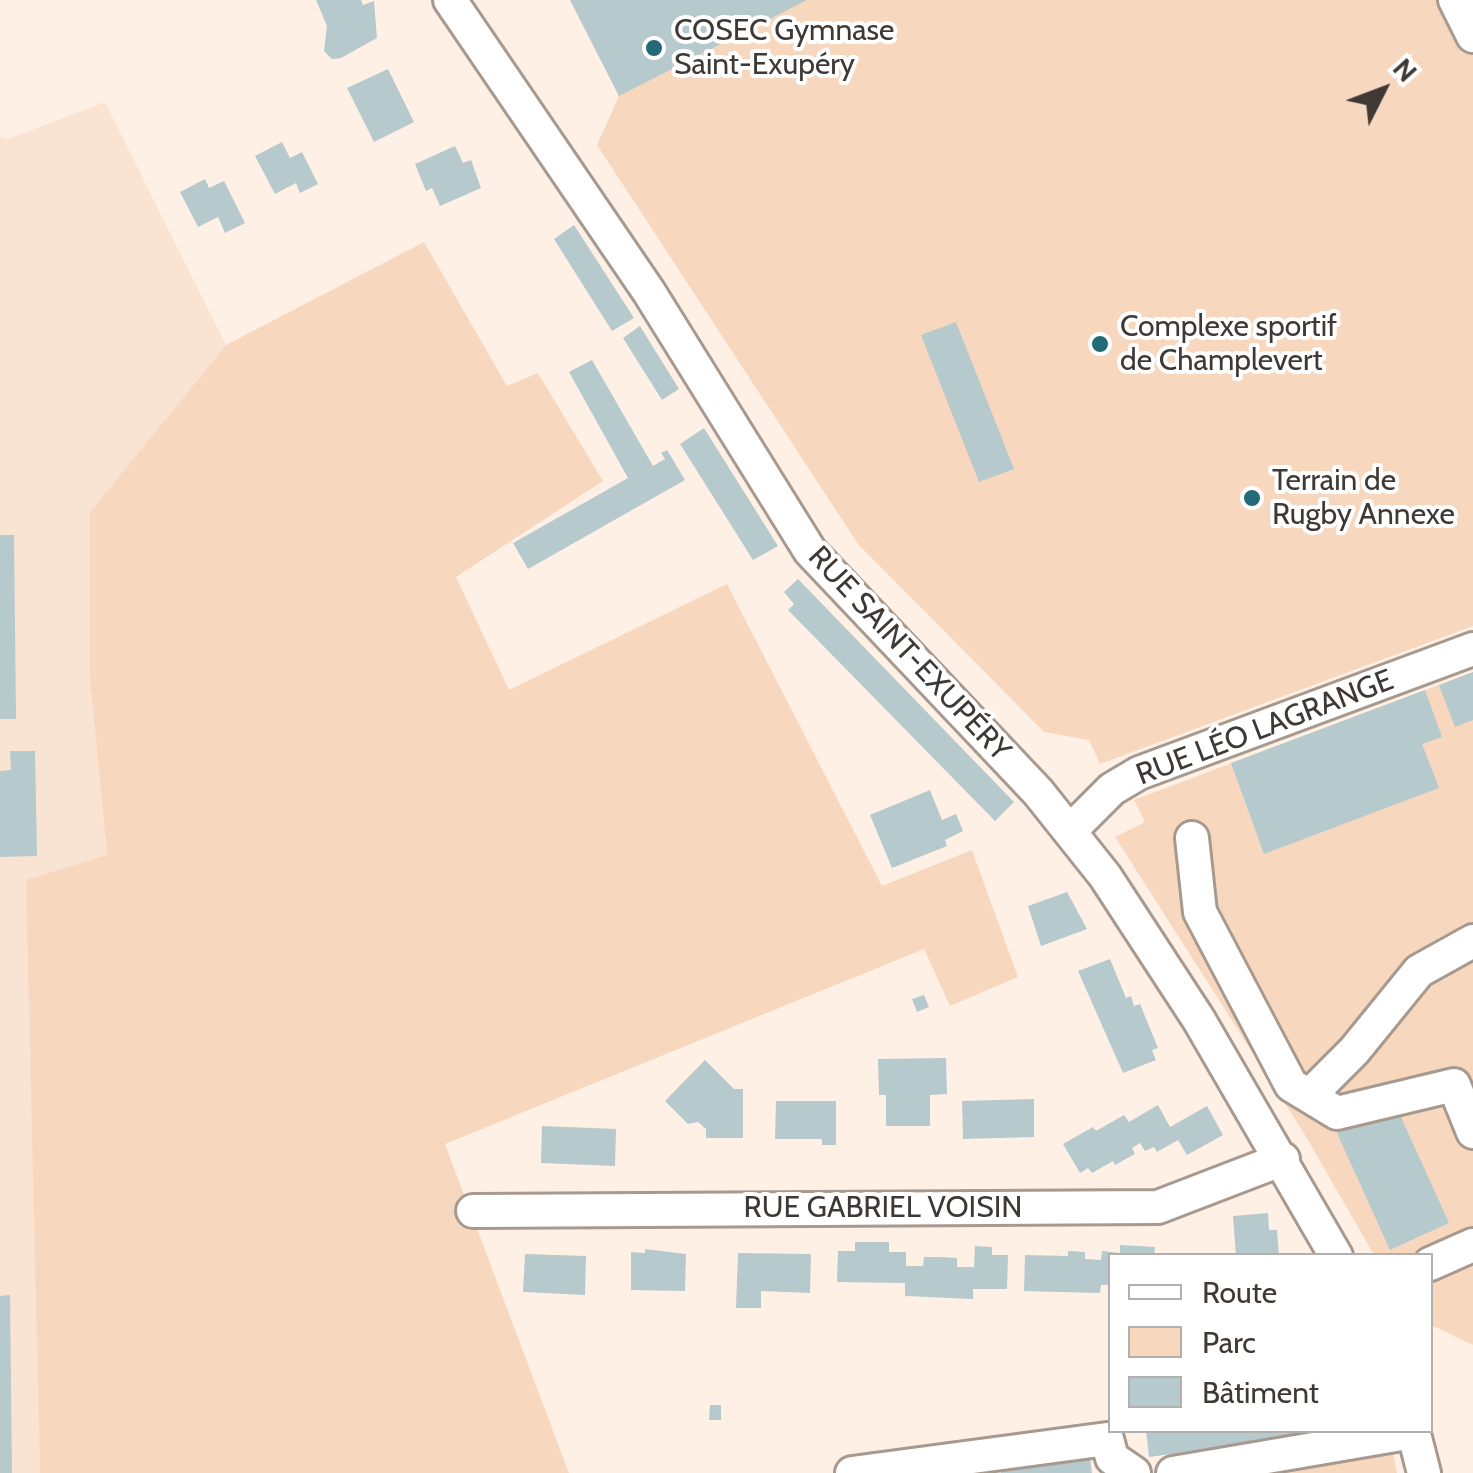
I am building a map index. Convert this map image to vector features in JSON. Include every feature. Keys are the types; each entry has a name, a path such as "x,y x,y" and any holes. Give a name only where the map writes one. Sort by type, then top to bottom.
{"street":[{"name":"RUE SAINT-EXUPÉRY","path":"450,0 649,292 810,550 1072,829 1199,1020 1334,1253"},
{"path":"1455,0 1473,36"},
{"name":"RUE LÉO LAGRANGE","path":"1072,829 1112,790 1140,773 1473,649"},
{"path":"1192,838 1200,912 1292,1084 1337,1114 1454,1085 1473,1132"},
{"path":"1309,1096 1354,1051 1419,971 1473,941"},
{"path":"1199,1020 1242,992"},
{"name":"RUE GABRIEL VOISIN","path":"473,1211 1158,1207 1283,1159"},
{"path":"1433,1263 1473,1246"},
{"path":"1174,1473 1407,1433"},
{"path":"1413,1433 1424,1473"},
{"path":"852,1473 1108,1439 1112,1458 1134,1473"}],"shaded area":[{"path":"105,102 226,345 90,512 90,679 107,856 36,1270 40,1473 0,1473 0,137 8,139"}],"green space":[{"name":"Complexe sportif de Champlevert","path":"570,0 1473,0 1473,626 1100,764 1089,740 1044,732 858,544 597,145 619,96"},
{"path":"424,242 507,386 538,373 603,481 456,577 509,690 727,584 882,886 972,850 1018,977 950,1006 924,949 445,1144 569,1473 40,1473 26,880 107,855 90,679 90,512 226,345"},
{"path":"1473,672 1473,1345 1433,1326 1433,1253 1373,1253 1305,1135 1115,837 1145,822 1134,800"},
{"path":"1393,1452 1397,1473 1278,1473 1279,1472"}],"building":[{"path":"316,0 361,0 363,5 374,1 377,38 332,59 324,51 327,26"},
{"name":"COSEC Gymnase Saint-Exupéry","path":"570,0 807,0 619,96"},
{"path":"388,69 414,122 374,142 347,88"},
{"path":"282,142 290,158 302,152 318,184 300,193 296,183 275,194 255,156"},
{"path":"455,146 463,163 471,160 481,188 440,206 432,188 426,191 415,164"},
{"path":"205,179 209,188 224,181 245,223 225,233 218,217 198,227 180,192"},
{"path":"574,225 634,318 612,331 554,239"},
{"path":"956,322 1014,469 979,482 921,335"},
{"path":"640,326 679,389 662,400 623,338"},
{"path":"592,360 653,466 665,459 661,453 667,450 685,480 528,569 513,543 628,478 569,372"},
{"path":"704,428 778,546 753,560 680,444"},
{"path":"0,535 14,535 16,719 0,719"},
{"path":"798,579 1014,802 995,821 788,610 794,604 784,592"},
{"path":"1473,672 1473,720 1455,727 1439,685"},
{"path":"1425,690 1442,737 1422,744 1439,788 1264,854 1231,763"},
{"path":"10,751 35,751 37,856 0,857 0,771 11,770"},
{"path":"930,790 942,820 956,814 963,831 945,840 947,846 892,868 870,815"},
{"path":"1067,892 1087,929 1041,946 1028,906"},
{"path":"1110,959 1126,998 1131,996 1134,1006 1140,1004 1158,1048 1152,1050 1156,1060 1123,1073 1078,971"},
{"path":"924,995 929,1007 917,1012 912,999"},
{"path":"946,1058 947,1094 930,1095 930,1126 886,1126 886,1095 879,1095 878,1059"},
{"path":"705,1060 734,1089 743,1089 743,1138 706,1138 706,1129 698,1122 688,1124 665,1101"},
{"path":"1034,1099 1034,1137 963,1139 962,1101"},
{"path":"776,1101 836,1101 836,1145 822,1145 822,1139 775,1139"},
{"path":"1158,1105 1170,1127 1207,1106 1223,1135 1187,1155 1178,1140 1157,1152 1154,1147 1145,1151 1140,1143 1132,1148 1135,1154 1115,1165 1113,1161 1092,1173 1088,1168 1080,1173 1063,1144 1124,1115 1129,1122"},
{"path":"1396,1106 1449,1223 1390,1250 1337,1133"},
{"path":"542,1126 616,1129 615,1166 541,1163"},
{"path":"1268,1213 1269,1230 1277,1230 1279,1253 1236,1253 1233,1216"},
{"path":"855,1242 889,1242 889,1252 906,1252 906,1266 923,1266 924,1257 940,1257 957,1258 957,1267 974,1267 975,1246 992,1247 992,1255 1008,1255 1007,1289 973,1289 973,1299 905,1296 905,1283 837,1282 838,1251 855,1251"},
{"path":"1120,1245 1155,1247 1154,1253 1120,1253"},
{"path":"645,1249 686,1254 685,1291 631,1290 631,1252 645,1253"},
{"path":"1068,1251 1085,1252 1085,1259 1101,1260 1102,1251 1120,1253 1108,1253 1108,1285 1101,1285 1100,1293 1024,1291 1025,1255 1068,1256"},
{"path":"738,1253 811,1254 810,1293 761,1291 761,1308 736,1308"},
{"path":"525,1254 586,1256 585,1295 523,1292"},
{"path":"10,1295 12,1473 0,1473 0,1296"},
{"path":"710,1405 721,1405 721,1420 709,1420"},
{"path":"1146,1433 1327,1433 1149,1457"},
{"path":"1090,1458 1092,1473 1001,1473 1001,1471"}],"place":[{"name":"COSEC Gymnase Saint-Exupéry","path":"654,48"},
{"name":"Complexe sportif de Champlevert","path":"1100,344"},
{"name":"Terrain de Rugby Annexe","path":"1252,498"}]}
